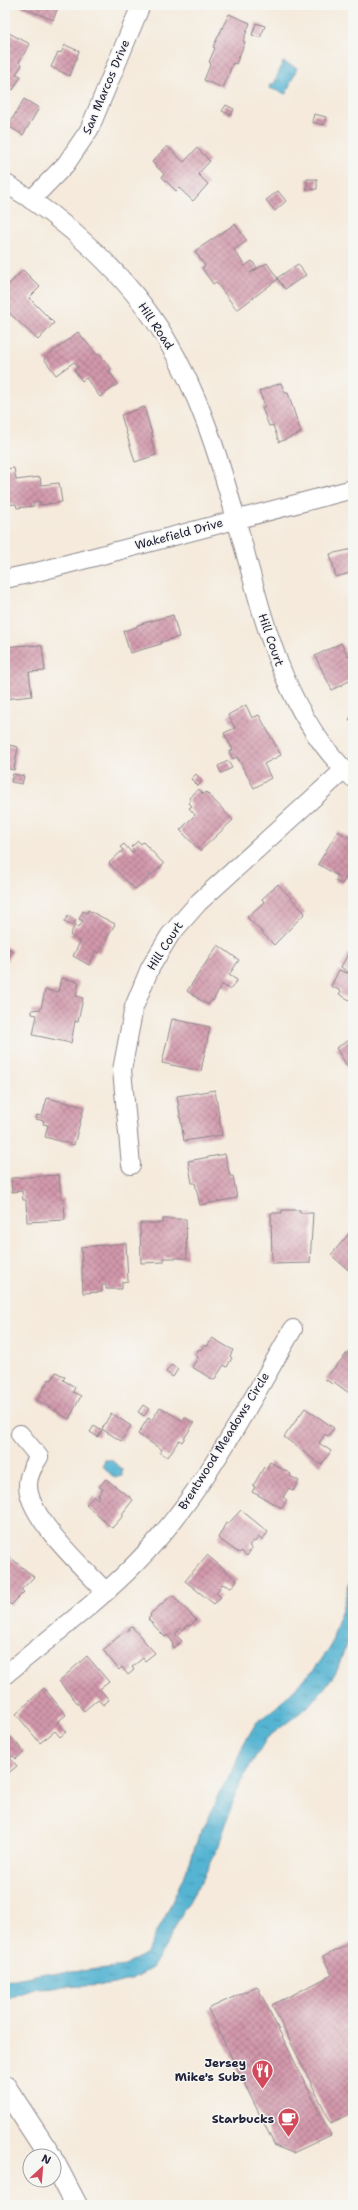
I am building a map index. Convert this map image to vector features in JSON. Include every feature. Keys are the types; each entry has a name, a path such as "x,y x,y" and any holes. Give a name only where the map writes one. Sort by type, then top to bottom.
{"main road":[{"path":"5,2087 45,2148"},
{"path":"62,2178 76,2205"}],"street":[{"name":"San Marcos Drive","path":"31,200 69,160 89,130 140,5"},
{"name":"Hill Road","path":"5,182 66,226 106,263 136,297 164,336 199,407 236,518"},
{"name":"Wakefield Drive","path":"5,579 33,574 236,518 353,489"},
{"name":"Hill Court","path":"130,1165 123,1095 124,1053 134,1007 153,962 170,935 199,902 349,774 320,740 292,694 282,672 258,602 236,518"},
{"name":"Brentwood Meadows Circle","path":"5,1675 106,1592 151,1546 193,1493 246,1410 293,1328"},
{"path":"20,1434 39,1457 29,1477 28,1486 38,1515 50,1532 106,1592"}],"water":[{"path":"283,62 297,68 286,94 269,88 270,84 274,84"},
{"path":"105,1460 111,1460 122,1469 122,1476 114,1478 103,1466"},
{"path":"353,1572 353,1623 338,1668 331,1680 310,1705 267,1738 238,1787 219,1845 204,1876 152,1968 132,1979 110,1985 36,1988 5,1999 5,1981 46,1973 62,1973 125,1966 146,1953 167,1913 190,1862 199,1835 208,1820 219,1793 233,1770 243,1745 256,1723 275,1708 315,1668 330,1648"}],"building":[{"path":"17,5 59,5 53,20"},
{"path":"229,14 250,23 243,41 245,42 236,64 233,63 223,88 204,80 211,63 209,62 215,48 213,47"},
{"path":"256,23 265,26 260,38 252,35"},
{"path":"5,31 30,44 19,62 22,65 16,74 21,76 13,90 5,85"},
{"path":"65,45 79,51 70,76 51,67 58,52 61,53"},
{"path":"24,99 39,108 23,135 8,126"},
{"path":"226,105 234,109 231,115 222,111"},
{"path":"314,114 326,117 324,125 312,122"},
{"path":"167,146 184,162 197,148 210,161 198,174 208,184 193,201 179,188 176,191 162,177 164,174 152,162"},
{"path":"307,179 317,179 317,189 307,190"},
{"path":"278,191 286,201 275,211 266,200"},
{"path":"235,224 247,241 234,250 245,266 252,261 257,268 250,273 267,263 278,279 237,310 216,282 213,284 202,268 205,266 195,251"},
{"path":"298,264 306,275 285,289 277,278"},
{"path":"23,270 40,287 29,298 54,323 38,340 5,309 5,288"},
{"path":"78,332 97,355 100,354 111,369 109,371 118,384 100,397 86,378 82,381 74,369 78,367 74,362 56,375 44,359"},
{"path":"281,383 285,393 288,393 301,433 279,442 273,425 269,426 262,408 265,406 259,391"},
{"path":"144,407 153,437 151,438 156,455 135,462 121,415"},
{"path":"14,468 16,480 40,477 41,485 59,483 62,502 40,505 39,501 34,502 34,506 17,508 16,504 5,505 5,469"},
{"path":"353,549 353,572 336,577 330,554"},
{"path":"173,615 179,637 130,653 123,631 137,627 137,625"},
{"path":"341,643 348,656 353,654 353,689 349,681 332,690 315,656"},
{"path":"27,645 42,646 45,671 29,672 32,696 5,699 5,647"},
{"path":"246,705 252,718 259,715 281,755 264,764 271,778 254,788 237,757 233,759 229,752 233,750 224,733 235,728 228,715"},
{"path":"353,715 353,724 349,719"},
{"path":"5,744 18,747 14,770 5,768"},
{"path":"228,761 232,768 221,773 218,766"},
{"path":"13,774 24,776 22,784 11,782"},
{"path":"196,774 202,781 198,786 191,779"},
{"path":"199,789 203,794 206,792 233,820 200,851 180,830 195,815 189,808 192,806 188,802 190,800 189,798"},
{"path":"338,831 353,840 353,881 346,877 342,884 335,881 338,876 318,864"},
{"path":"138,841 141,844 143,842 164,864 135,889 109,863 123,850 120,847 124,844 132,853 134,850 131,847"},
{"path":"278,884 305,913 274,945 247,917 264,902 262,899"},
{"path":"88,910 115,924 99,953 96,951 89,965 73,956 80,942 70,935 75,925 79,927 83,921 79,919 83,911 87,913"},
{"path":"68,916 76,920 73,926 64,922"},
{"path":"218,945 239,960 229,975 237,980 230,990 222,984 213,1001 212,1000 208,1005 187,991"},
{"path":"5,946 13,951 5,963"},
{"path":"350,950 353,952 353,1002 339,994 341,991 331,986 339,970 350,974 341,967"},
{"path":"61,978 79,982 76,996 83,998 78,1022 75,1021 71,1043 33,1035 37,1015 32,1014 32,1010 41,1009 45,990 58,992"},
{"path":"172,1019 210,1027 201,1071 162,1063"},
{"path":"353,1038 353,1069 351,1066 348,1068 336,1048"},
{"path":"215,1090 222,1135 184,1141 177,1096"},
{"path":"47,1098 84,1107 74,1145 45,1137 48,1125 43,1124 44,1121 36,1119 37,1115 42,1116"},
{"path":"225,1154 230,1176 233,1176 237,1198 200,1205 195,1183 192,1183 188,1161"},
{"path":"59,1175 61,1198 64,1198 65,1220 27,1222 26,1200 23,1200 22,1191 12,1192 11,1178"},
{"path":"282,1210 300,1210 300,1213 313,1213 310,1263 272,1264 271,1213 282,1213"},
{"path":"163,1219 186,1219 187,1258 164,1258 164,1262 141,1263 140,1223 163,1223"},
{"path":"353,1229 353,1274 331,1255"},
{"path":"126,1243 128,1281 122,1282 122,1289 106,1289 106,1285 102,1285 102,1292 83,1293 81,1247"},
{"path":"212,1338 233,1350 230,1356 232,1358 227,1367 224,1365 214,1380 192,1367 198,1357 195,1355 199,1349 201,1350 204,1345 207,1347"},
{"path":"353,1346 353,1396 334,1382 332,1384 325,1379"},
{"path":"171,1365 178,1369 173,1377 166,1372"},
{"path":"56,1372 65,1377 63,1380 75,1387 73,1392 81,1396 69,1419 37,1400 49,1379 52,1380"},
{"path":"143,1405 149,1409 144,1416 138,1412"},
{"path":"160,1407 183,1421 185,1417 194,1423 182,1442 179,1440 168,1457 160,1453 162,1450 138,1434 148,1418 152,1420"},
{"path":"305,1408 334,1428 328,1436 325,1434 319,1443 331,1451 321,1465 284,1437"},
{"path":"111,1413 131,1426 121,1441 102,1429"},
{"path":"94,1426 102,1431 98,1437 90,1432"},
{"path":"270,1462 291,1474 290,1476 299,1481 293,1491 289,1488 283,1497 287,1500 282,1508 252,1492 255,1487 253,1486 264,1467 267,1468"},
{"path":"106,1479 133,1500 122,1514 124,1515 112,1528 86,1505 94,1496 97,1499 100,1496 98,1495 103,1489 99,1487"},
{"path":"241,1510 268,1532 262,1540 258,1537 255,1542 253,1541 249,1546 252,1548 247,1556 241,1551 239,1553 218,1538 226,1523 228,1524"},
{"path":"5,1553 34,1577 21,1590 24,1592 11,1605 5,1600"},
{"path":"207,1555 237,1580 231,1588 222,1584 216,1593 221,1597 214,1604 185,1581"},
{"path":"172,1595 196,1620 183,1630 181,1628 175,1634 182,1641 173,1648 172,1641 167,1635 165,1637 148,1619 151,1616 150,1614"},
{"path":"132,1627 155,1653 145,1661 143,1658 132,1667 134,1670 128,1675 122,1667 119,1670 103,1650 125,1631 126,1632"},
{"path":"87,1656 109,1682 100,1689 109,1700 103,1705 98,1699 84,1711 59,1681"},
{"path":"44,1688 66,1715 57,1722 66,1732 60,1737 55,1731 40,1743 16,1714"},
{"path":"5,1730 24,1752 16,1759 13,1756 10,1758 17,1766 5,1776"},
{"path":"353,1942 353,2117 351,2113 331,2123 272,2005 332,1975 323,1957"},
{"path":"257,1986 331,2135 293,2153 275,2146 208,2009"}],"place":[{"name":"Jersey Mike's Subs","path":"262,2090"},
{"name":"Starbucks","path":"289,2138"}]}
